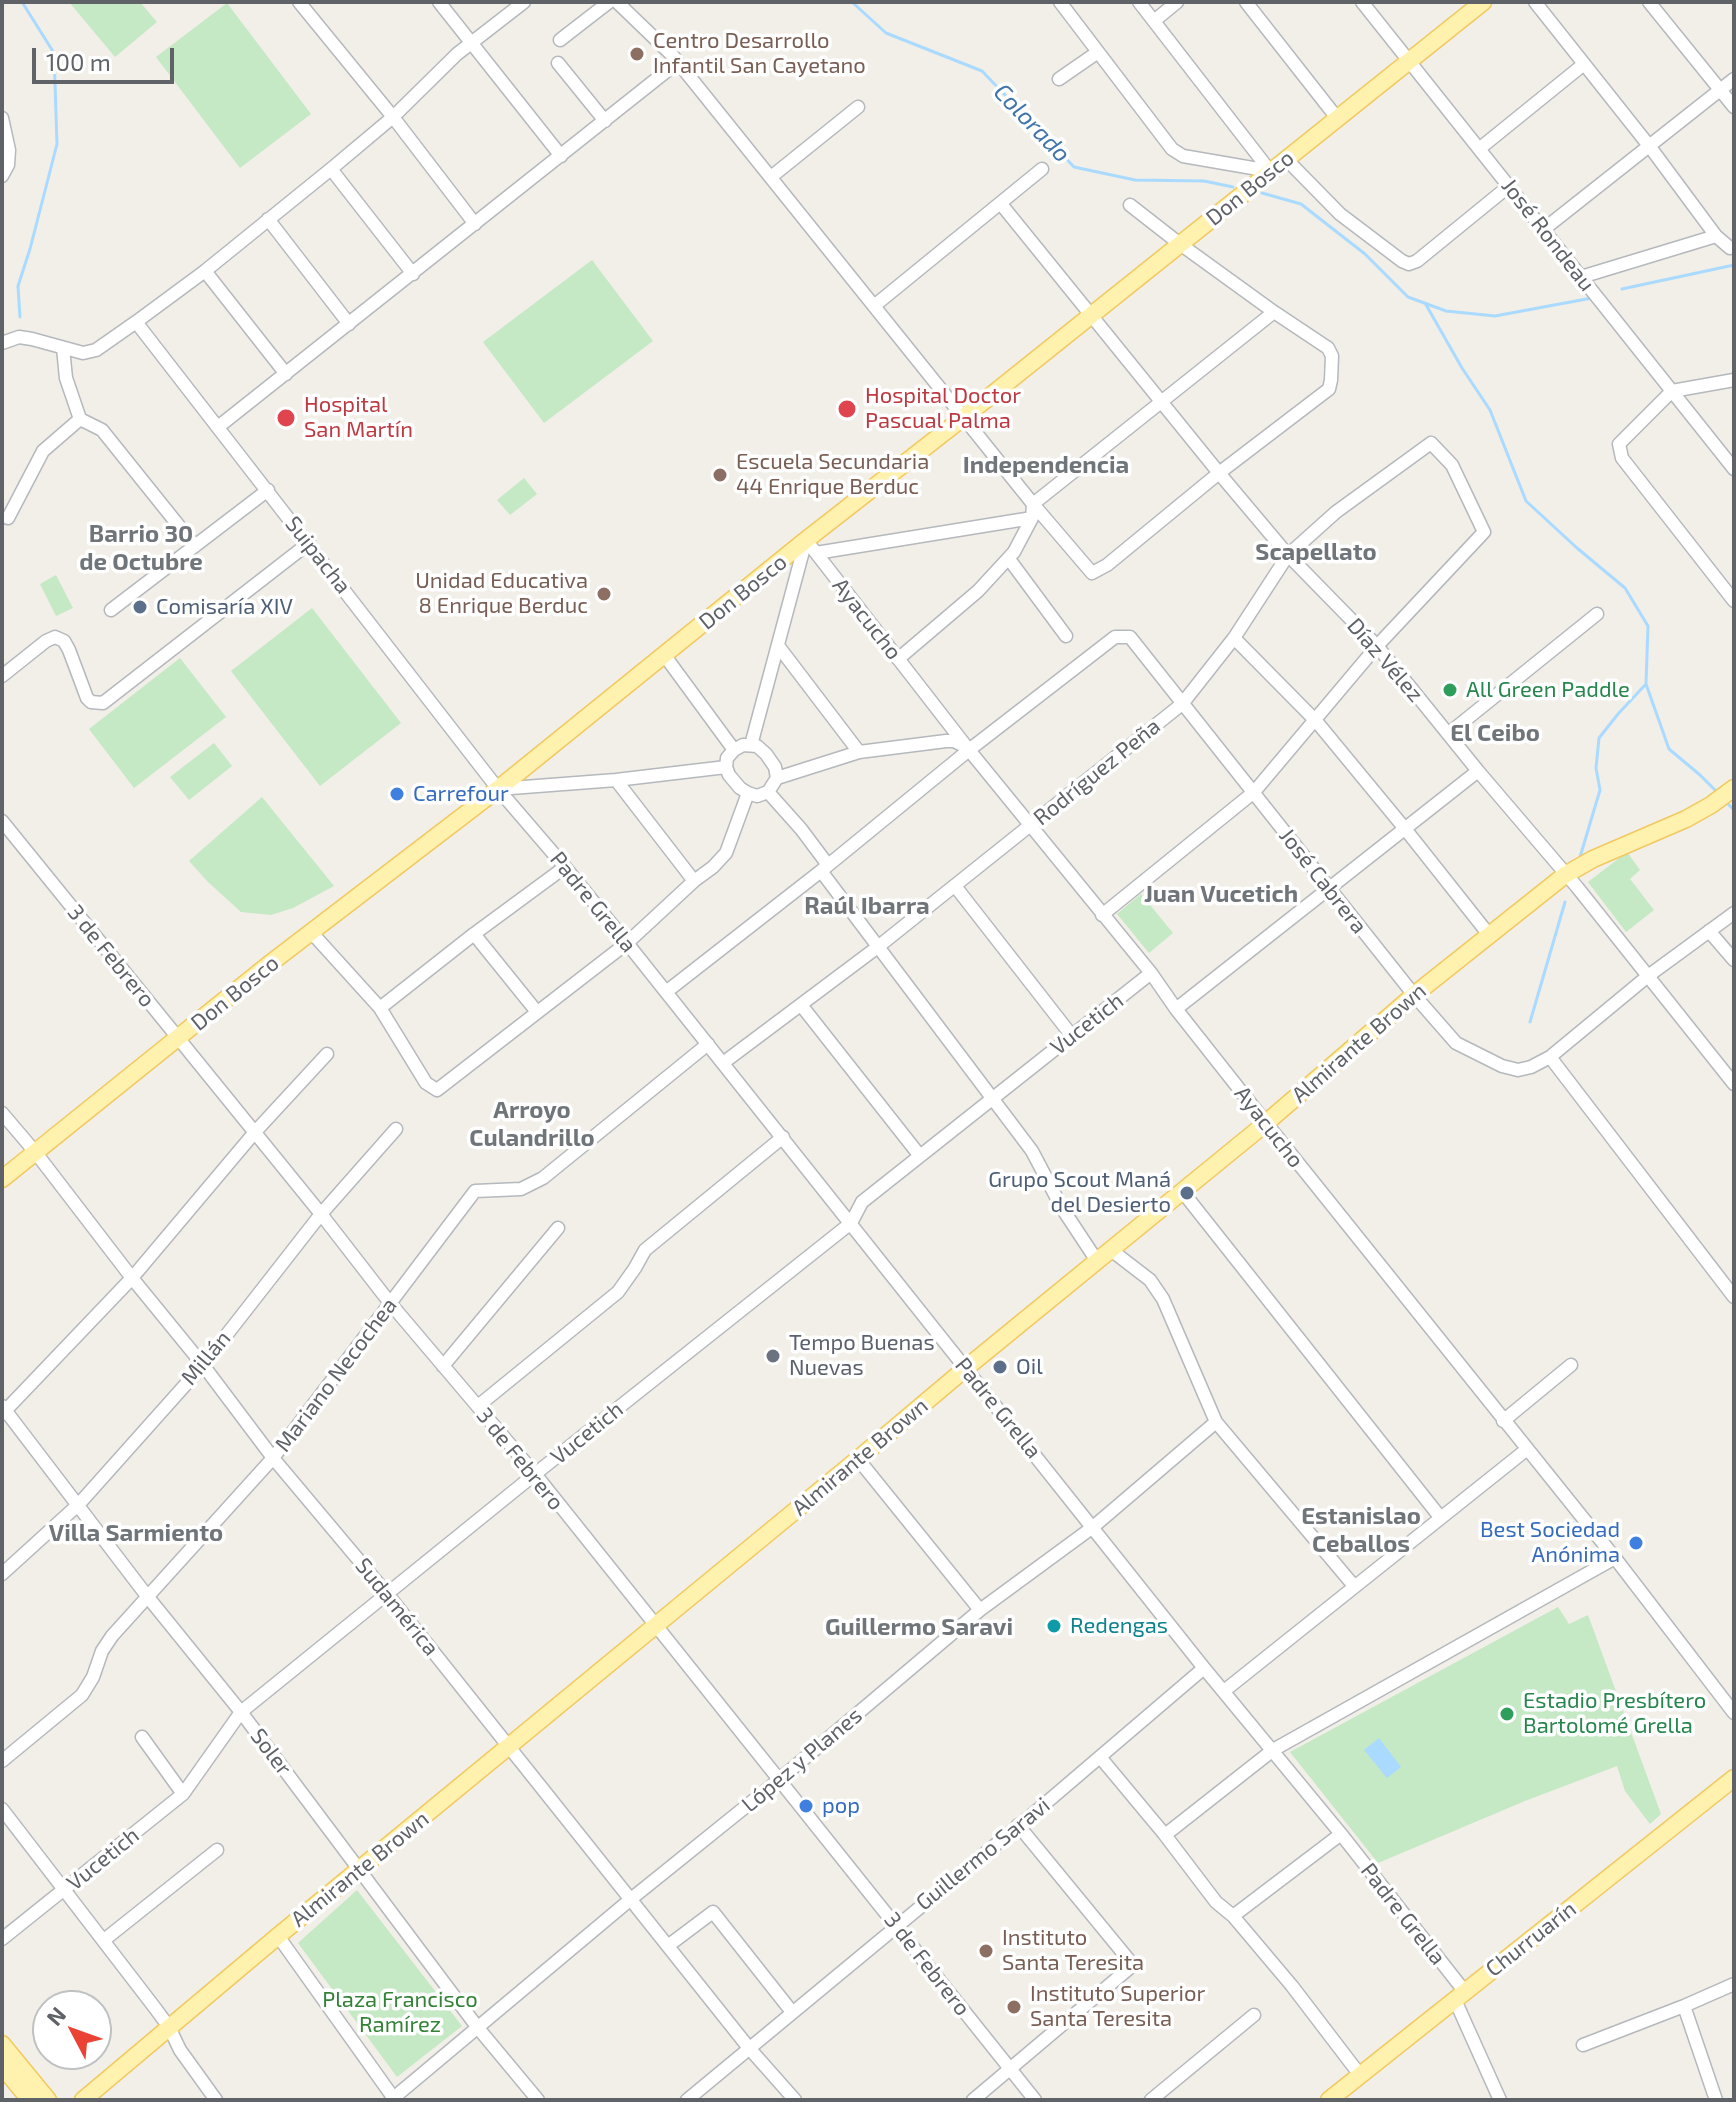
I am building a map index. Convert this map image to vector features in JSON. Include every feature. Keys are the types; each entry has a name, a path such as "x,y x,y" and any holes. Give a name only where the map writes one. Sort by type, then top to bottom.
{"main road":[{"name":"Don Bosco","path":"2,1179 272,962 665,656 811,547 964,417 1475,4"},
{"name":"Almirante Brown","path":"83,2100 1266,1123 1414,995 1565,875 1593,859 1686,819 1732,789"},
{"name":"Churruarín","path":"1341,2097 1360,2075 1734,1778"},
{"path":"2,2044 48,2100"},
{"path":"2,2066 30,2100"}],"street":[{"path":"299,2 475,224"},
{"path":"439,2 561,156"},
{"path":"2,343 19,337 83,353 96,350 205,271 331,169 393,117 457,54 524,2"},
{"path":"560,40 609,2"},
{"path":"617,2 678,62 1033,504 1092,573 1107,565 1219,473 1329,389 1331,380 1332,356 1328,348 1274,312 1130,205"},
{"path":"1060,2 1172,149 1183,156 1270,171"},
{"path":"1139,2 1270,171"},
{"path":"1154,21 1177,2"},
{"path":"1246,2 1337,118"},
{"name":"José Rondeau","path":"1362,2 1734,469"},
{"path":"1535,2 1716,236 1730,248 1734,247"},
{"path":"1649,2 1734,107"},
{"path":"1059,79 1098,52"},
{"path":"218,427 678,62"},
{"path":"558,63 605,121"},
{"path":"1479,149 1584,64"},
{"path":"1544,229 1734,79"},
{"path":"771,177 858,107"},
{"path":"2,118 9,150 8,165 2,176"},
{"path":"1286,159 1340,214 1409,264 1417,261 1509,186"},
{"path":"331,169 413,274"},
{"path":"874,306 1042,169"},
{"name":"Díaz Vélez","path":"1001,204 1288,555 1377,646 1734,1084"},
{"path":"268,219 349,324"},
{"path":"1581,277 1716,236"},
{"path":"205,271 286,374"},
{"path":"898,659 978,591 1009,559 1032,518 1033,504 1274,312"},
{"name":"Suipacha","path":"136,322 498,789"},
{"path":"63,348 66,378 80,419 102,430 195,546"},
{"path":"1734,380 1672,391 1619,444 1622,458 1734,601"},
{"path":"8,518 43,451 80,419"},
{"name":"Rodríguez Peña","path":"723,1063 879,946 1182,704 1234,638 1288,555 1336,512 1431,443 1452,465 1484,532 1377,646"},
{"path":"111,610 268,490"},
{"path":"751,745 811,547 1032,518"},
{"path":"2,676 55,637 64,641 69,650 87,698 91,702 103,703 309,543"},
{"name":"Ayacucho","path":"811,547 969,750 1151,973 1266,1123 1615,1558 1734,1713"},
{"path":"1009,559 1066,636"},
{"path":"1448,734 1597,614"},
{"name":"José Cabrera","path":"969,750 1115,637 1130,637 1414,995 1456,1043 1502,1066 1518,1070 1550,1057"},
{"path":"1234,638 1316,721 1490,936"},
{"path":"1102,915 1254,792 1377,646"},
{"path":"779,647 859,752"},
{"path":"665,656 734,750"},
{"path":"666,992 969,750 954,741 946,741 859,752 777,778 768,792 757,796 748,793 731,779 726,767 727,758 738,747 757,746 775,767 777,778"},
{"path":"498,789 726,767"},
{"path":"1176,1009 1478,771"},
{"path":"616,780 694,881"},
{"name":"Padre Grella","path":"498,789 627,943 1204,1668 1341,1834 1460,1996 1500,2100"},
{"path":"768,792 801,829 879,946 1032,1151 1062,1208 1097,1261"},
{"path":"312,933 380,1008 426,1083 437,1090 627,943 713,867 726,853 748,793"},
{"name":"3 de Febrero","path":"2,821 390,1303 535,1474 1035,2100"},
{"path":"380,1008 565,867"},
{"path":"955,886 1072,1036"},
{"path":"1734,913 1648,976 1550,1057 1734,1297"},
{"path":"1709,931 1734,960"},
{"path":"474,934 537,1012"},
{"name":"Vucetich","path":"2,1939 183,1794 241,1712 851,1223 862,1202 1151,973"},
{"path":"801,1005 920,1156"},
{"name":"Mariano Necochea","path":"2,1761 82,1695 112,1636 273,1458 475,1191 521,1189 543,1178 708,1044"},
{"path":"3,1410 132,1278 255,1132 327,1054"},
{"name":"Sudamérica","path":"2,1113 203,1365 273,1458 388,1595 749,2048 795,2100"},
{"name":"Millán","path":"2,1574 79,1504 203,1365 321,1214 396,1129"},
{"path":"478,1406 618,1292 645,1250 783,1137"},
{"path":"1182,1191 1440,1517"},
{"path":"443,1366 558,1228"},
{"path":"1111,1250 1150,1280 1163,1299 1216,1422 1354,1586"},
{"path":"1503,1421 1571,1365"},
{"name":"Soler","path":"3,1410 241,1712 478,2028 538,2100"},
{"name":"López y Planes","path":"393,2099 980,1610 1093,1527 1216,1422"},
{"path":"1224,1691 1526,1450"},
{"path":"858,1459 980,1610"},
{"path":"1165,1835 1273,1750 1615,1558"},
{"name":"Guillermo Saravi","path":"687,2100 1204,1668"},
{"path":"142,1737 183,1794"},
{"path":"1100,1757 1216,1902 1233,1916 1292,1986 1360,2075"},
{"path":"2,1809 169,2027 180,2050 216,2100"},
{"path":"973,2100 1133,1965 1018,1825"},
{"path":"1233,1916 1341,1834"},
{"path":"104,1940 217,1850"},
{"path":"669,1945 713,1912 792,2012"},
{"path":"278,1936 393,2099"},
{"path":"1583,2045 1733,1988"},
{"path":"1684,2006 1716,2100"},
{"path":"1151,2100 1254,2015"}],"green space":[{"path":"69,2 140,2 157,22 115,57"},
{"path":"227,3 311,114 240,168 156,57"},
{"path":"592,260 653,341 544,423 483,342"},
{"path":"524,478 537,494 510,515 497,500"},
{"path":"56,575 73,608 56,616 40,584"},
{"path":"312,608 401,723 320,786 231,671"},
{"path":"180,658 226,717 134,788 89,729"},
{"path":"214,743 232,766 189,800 170,777"},
{"path":"262,797 334,886 293,908 271,915 241,912 189,861"},
{"path":"1627,852 1640,870 1630,879 1654,910 1626,932 1588,882"},
{"path":"1141,894 1173,933 1149,953 1117,914"},
{"path":"1558,1607 1569,1624 1588,1615 1661,1814 1650,1824 1625,1791 1617,1766 1378,1863 1290,1752"},
{"name":"Plaza Francisco Ramírez","path":"357,1890 462,2026 397,2077 298,1943"}],"water":[{"path":"1379,1738 1401,1767 1387,1778 1364,1750"}],"waterway":[{"path":"20,317 18,286 57,144 54,53 22,2"},
{"name":"Colorado","path":"852,2 886,33 982,71 1074,167 1135,180 1204,181 1233,187"},
{"name":"Colorado","path":"1262,193 1301,204 1365,254 1408,297 1446,311 1495,316 1592,298"},
{"name":"Colorado","path":"1622,289 1734,265"},
{"path":"1425,303 1490,410 1526,501 1625,588 1648,626 1646,684 1669,749 1718,793"},
{"path":"1580,857 1600,790 1596,768 1599,738 1645,685"},
{"path":"1726,802 1734,810"},
{"path":"1530,1022 1565,902"}],"place":[{"name":"Centro Desarrollo Infantil San Cayetano","path":"637,54"},
{"name":"Hospital Doctor Pascual Palma","path":"847,409"},
{"name":"Hospital San Martín","path":"286,418"},
{"name":"Escuela Secundaria 44 Enrique Berduc","path":"720,475"},
{"name":"Unidad Educativa 8 Enrique Berduc","path":"604,594"},
{"name":"Comisaría XIV","path":"140,607"},
{"name":"All Green Paddle","path":"1450,690"},
{"name":"Carrefour","path":"397,794"},
{"name":"Grupo Scout Maná del Desierto","path":"1187,1193"},
{"name":"Tempo Buenas Nuevas","path":"773,1356"},
{"name":"Oil","path":"1000,1367"},
{"name":"Best Sociedad Anónima","path":"1636,1543"},
{"name":"Redengas","path":"1054,1626"},
{"name":"Estadio Presbítero Bartolomé Grella","path":"1507,1714"},
{"name":"pop","path":"806,1806"},
{"name":"Instituto Santa Teresita","path":"986,1951"},
{"name":"Instituto Superior Santa Teresita","path":"1014,2007"}],"district":[{"name":"Independencia","path":"1046,465"},
{"name":"Barrio 30 de Octubre","path":"141,548"},
{"name":"Scapellato","path":"1316,552"},
{"name":"El Ceibo","path":"1495,733"},
{"name":"Juan Vucetich","path":"1221,894"},
{"name":"Raúl Ibarra","path":"867,906"},
{"name":"Arroyo Culandrillo","path":"532,1124"},
{"name":"Estanislao Ceballos","path":"1361,1530"},
{"name":"Villa Sarmiento","path":"136,1533"},
{"name":"Guillermo Saravi","path":"919,1627"}]}
